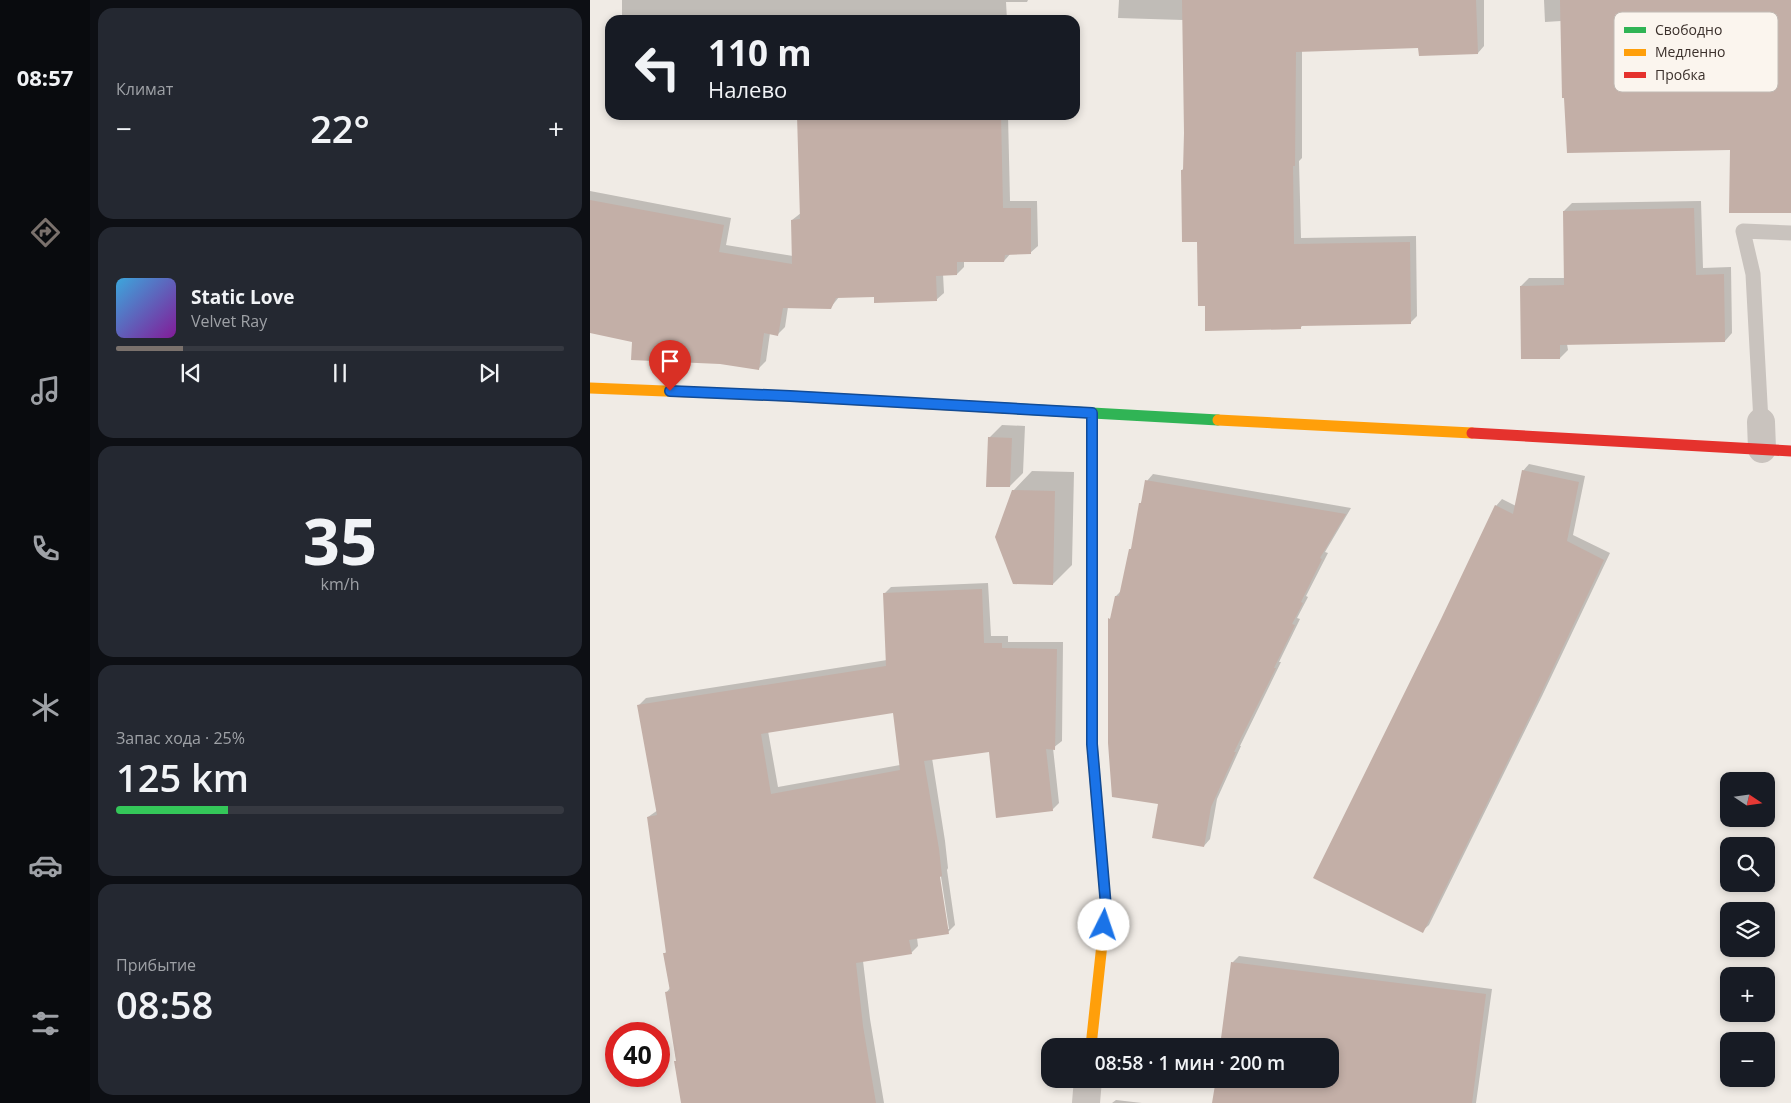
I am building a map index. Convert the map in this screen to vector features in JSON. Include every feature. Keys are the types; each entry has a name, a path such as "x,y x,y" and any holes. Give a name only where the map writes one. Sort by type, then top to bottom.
{"street":[{"path":"590,388 790,396 1791,451"},
{"path":"1092,413 1092,744 1106,907 1092,1038"},
{"path":"1761,422 1762,449"},
{"path":"1086,1103 1087,1088"}],"lane":[{"path":"1761,422 1752,274 1743,231 1791,233"}],"building":[{"path":"1182,0 1476,0 1478,54 1419,56 1418,48 1296,52 1295,166 1293,166 1294,244 1410,242 1411,324 1301,326 1301,329 1205,331 1205,306 1198,306 1197,242 1182,242 1181,170 1183,170 1184,133"},
{"path":"1560,0 1791,0 1791,213 1729,213 1730,150 1567,153 1564,98 1562,98"},
{"path":"797,120 1001,120 1003,208 1031,208 1031,254 1005,255 1004,262 957,262 957,275 936,276 937,301 874,303 874,297 836,298 831,309 783,308 778,336 764,333 759,370 720,364 631,360 632,342 590,333 590,200 724,225 719,252 792,264 791,220 800,219"},
{"path":"1694,208 1696,275 1724,274 1725,342 1560,345 1560,359 1521,359 1520,286 1564,285 1563,211"},
{"path":"988,437 1012,438 1010,487 986,487"},
{"path":"1522,470 1579,482 1567,541 1604,560 1536,704 1423,933 1313,878 1495,505 1513,514"},
{"path":"1145,480 1346,514 1320,558 1322,559 1301,602 1303,603 1292,624 1295,625 1274,668 1276,668 1234,752 1236,752 1211,807 1204,847 1152,838 1158,804 1112,797 1108,743 1108,618 1110,619 1115,596 1119,596"},
{"path":"1012,490 1055,491 1053,585 1013,584 995,537"},
{"path":"982,589 984,643 1002,643 1002,648 1057,649 1055,750 1046,749 1053,811 996,818 989,752 924,761 939,849 942,876 940,877 949,934 909,940 912,954 856,963 863,1026 876,1103 681,1103 665,992 670,991 663,953 666,953 647,817 657,815 637,705 886,666 883,593","holes":["893,713 900,770 771,794 761,734"]},
{"path":"1231,962 1486,994 1472,1103 1212,1103 1214,1088 1339,1088 1339,1038 1221,1038"}],"traffic: fast":[{"path":"1003,408 1218,420"},
{"path":"1092,482 1092,699"}],"traffic: slow":[{"path":"590,388 790,396 1003,408"},
{"path":"1092,413 1092,482"},
{"path":"1218,420 1472,433"},
{"path":"1092,699 1092,744 1106,907 1092,1038"}],"traffic: jam":[{"path":"1472,433 1791,451"}],"route":[{"path":"670,391 1092,413 1092,744 1106,907 1104,925"}]}
